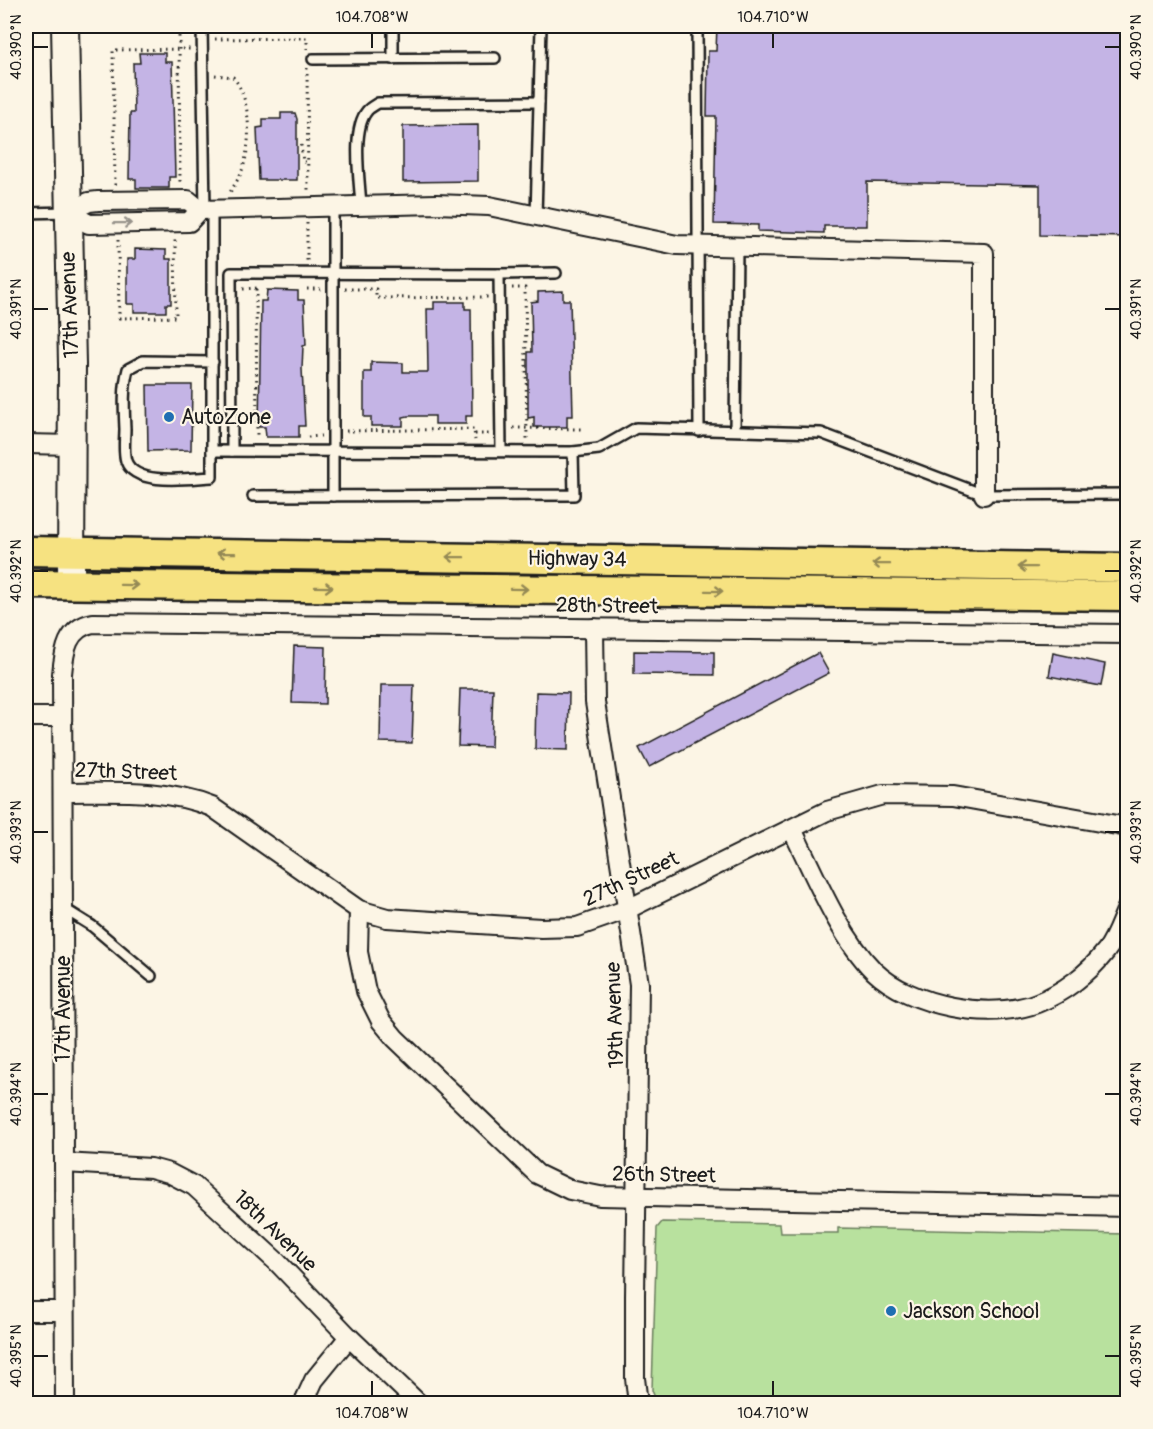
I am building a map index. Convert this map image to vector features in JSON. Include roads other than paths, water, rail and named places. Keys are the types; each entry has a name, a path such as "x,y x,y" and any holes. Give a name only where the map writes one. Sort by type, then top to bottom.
{"highway":[{"name":"Highway 34","path":"26,551 1128,568"},
{"path":"1085,568 1128,564"},
{"name":"Highway 34","path":"26,584 1128,596"}],"main road":[{"name":"17th Avenue","path":"65,26 73,445 71,584"}],"street":[{"path":"67,212 91,224 189,222 205,210 436,204 489,206 678,245 984,253 984,495"},
{"path":"26,444 73,445"},
{"name":"28th Street","path":"86,625 1128,634"},
{"name":"17th Avenue","path":"65,1404 62,717 65,650 76,630 86,625"},
{"name":"19th Avenue","path":"594,628 595,702 640,992 635,1378 638,1404"},
{"path":"26,717 62,717"},
{"name":"27th Street","path":"63,792 161,793 188,797 212,807 358,910 387,918 552,928 593,923 628,909 710,866 792,829 827,810 860,799 910,794 953,796 1128,828"},
{"path":"792,829 844,927 875,971 907,993 951,1008 1012,1008 1036,1004 1059,992 1077,980 1106,951 1128,906"},
{"name":"26th Street","path":"358,910 358,952 366,991 381,1021 395,1038 537,1174 583,1194 1128,1207"},
{"name":"18th Avenue","path":"64,1163 151,1168 169,1173 194,1186 276,1262 419,1404"},
{"path":"26,1311 64,1311"},
{"path":"303,1404 314,1380 349,1337"}],"lane":[{"path":"202,26 205,210 213,362 213,477 161,479 140,475 131,470 125,455 124,384 128,369 143,361 213,362"},
{"path":"393,26 393,59"},
{"path":"536,217 541,26"},
{"path":"697,26 696,231 699,246 699,430"},
{"path":"313,59 495,58"},
{"path":"361,206 358,147 360,124 367,111 378,103 539,102"},
{"path":"333,207 333,496"},
{"path":"26,213 67,212"},
{"path":"735,430 736,247"},
{"path":"232,451 231,273 556,273"},
{"path":"499,273 501,451"},
{"path":"213,451 573,452 599,449 636,428 821,433 984,495 1128,494"},
{"path":"253,496 574,495 573,452"},
{"path":"63,908 92,926 151,976"}],"place":[{"name":"AutoZone","path":"169,417"},
{"name":"Jackson School","path":"891,1311"}]}
